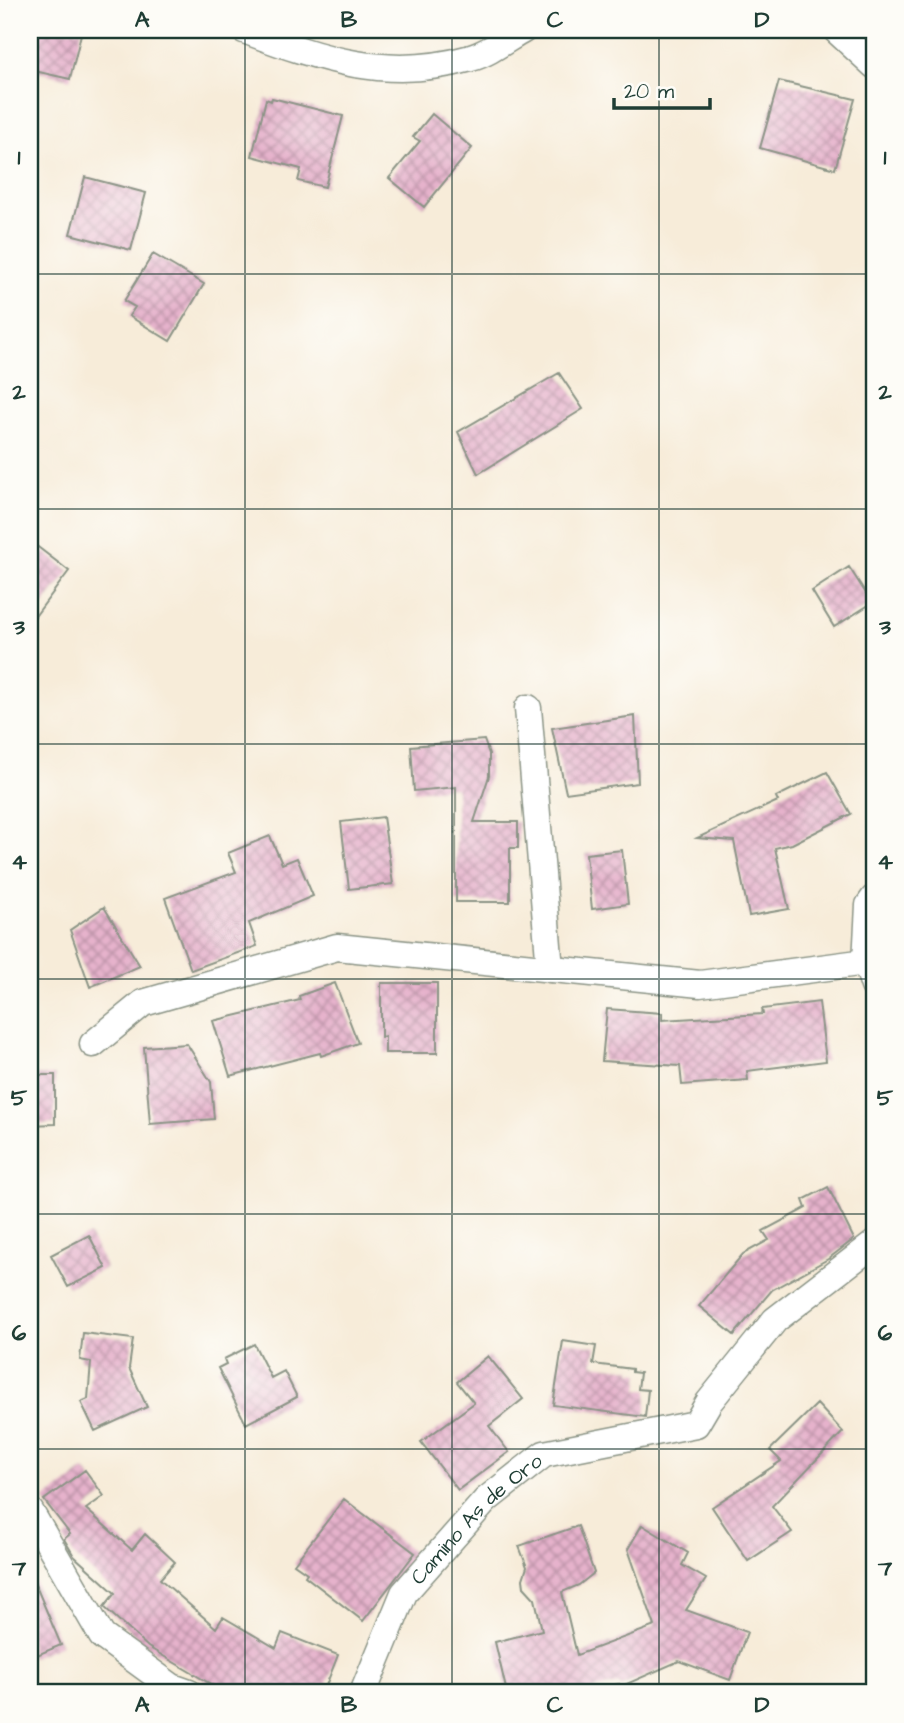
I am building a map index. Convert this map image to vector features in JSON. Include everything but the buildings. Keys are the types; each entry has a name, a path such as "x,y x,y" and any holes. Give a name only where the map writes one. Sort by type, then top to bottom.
{"street":[{"path":"244,30 317,57 358,67 413,67 472,58 523,30"},
{"path":"836,30 874,65"},
{"path":"528,708 550,968"},
{"path":"93,1044 143,1003 337,947 700,984 870,974 869,905 874,898"},
{"name":"Camino As de Oro","path":"363,1693 404,1593 486,1500 544,1454 696,1424 709,1402 775,1320 874,1244"},
{"path":"30,1511 102,1636 172,1687 189,1693"}]}
